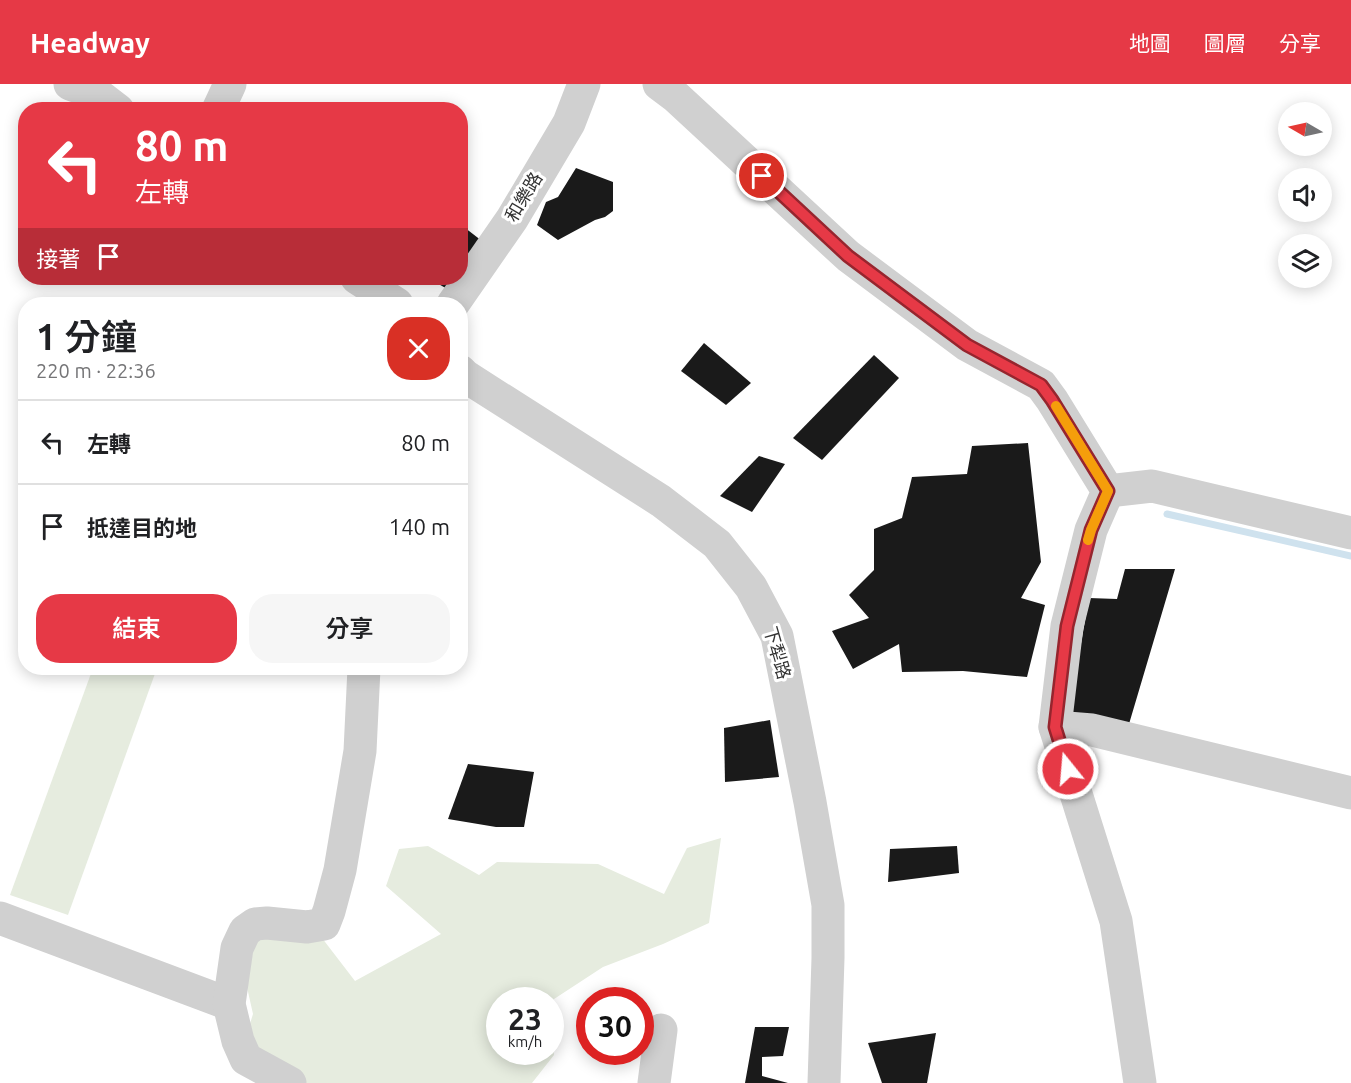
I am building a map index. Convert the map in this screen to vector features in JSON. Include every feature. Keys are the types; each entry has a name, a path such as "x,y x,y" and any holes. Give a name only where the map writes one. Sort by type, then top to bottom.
{"street":[{"path":"70,84 97,94 108,102"},
{"path":"222,102 230,84"},
{"name":"和樂路","path":"468,282 512,219 569,123 584,84"},
{"path":"659,84 675,96 848,256 967,345 1041,385 1108,491"},
{"path":"368,285 386,297"},
{"name":"下犁路","path":"468,383 661,501 717,544 751,587 777,636 828,905 824,1083"},
{"path":"1108,491 1152,486 1351,533"},
{"path":"1108,491 1091,530 1067,626 1055,727 1116,921 1140,1083"},
{"path":"290,1083 246,1059 238,1041 229,1004 237,948 245,931 255,924 307,927 324,924 340,870 360,751 364,675"},
{"path":"1055,727 1092,730 1351,793"},
{"path":"0,918 229,1004"},
{"path":"654,1083 660,1029"}],"shaded area":[{"path":"90,675 154,675 68,915 10,895"},
{"path":"721,838 709,923 603,967 564,992 564,987 486,987 486,1065 546,1065 532,1083 256,1083 243,1046 253,1014 242,965 250,933 322,938 355,981 441,934 386,886 399,849 428,846 479,875 497,862 598,864 664,894 687,848"}],"building":[{"path":"576,168 613,182 613,211 558,240 537,225 546,202 558,197"},
{"path":"468,230 482,241 468,261"},
{"path":"440,285 452,285 449,290"},
{"path":"704,343 751,383 726,405 681,371"},
{"path":"874,355 899,378 822,460 793,438"},
{"path":"1028,443 1041,562 1021,598 1045,605 1027,677 963,671 902,672 899,644 853,669 832,631 869,618 849,595 874,570 874,529 902,518 912,477 967,474 972,446"},
{"path":"759,456 785,464 752,512 720,496"},
{"path":"1125,569 1175,569 1129,724 1068,718 1089,598 1117,599"},
{"path":"770,720 779,777 725,782 724,728"},
{"path":"468,764 534,772 524,827 496,827 448,819"},
{"path":"957,846 959,873 888,882 890,849"},
{"path":"755,1027 789,1027 783,1056 762,1057 762,1076 788,1083 745,1083"},
{"path":"936,1033 927,1083 882,1083 868,1043"}],"waterway":[{"path":"1167,514 1351,556"}],"slow traffic":[{"path":"1056,406 1108,491 1088,540"}],"route":[{"path":"762,176 848,256 967,345 1041,385 1108,491 1091,530 1067,626 1055,727 1068,769"}]}
